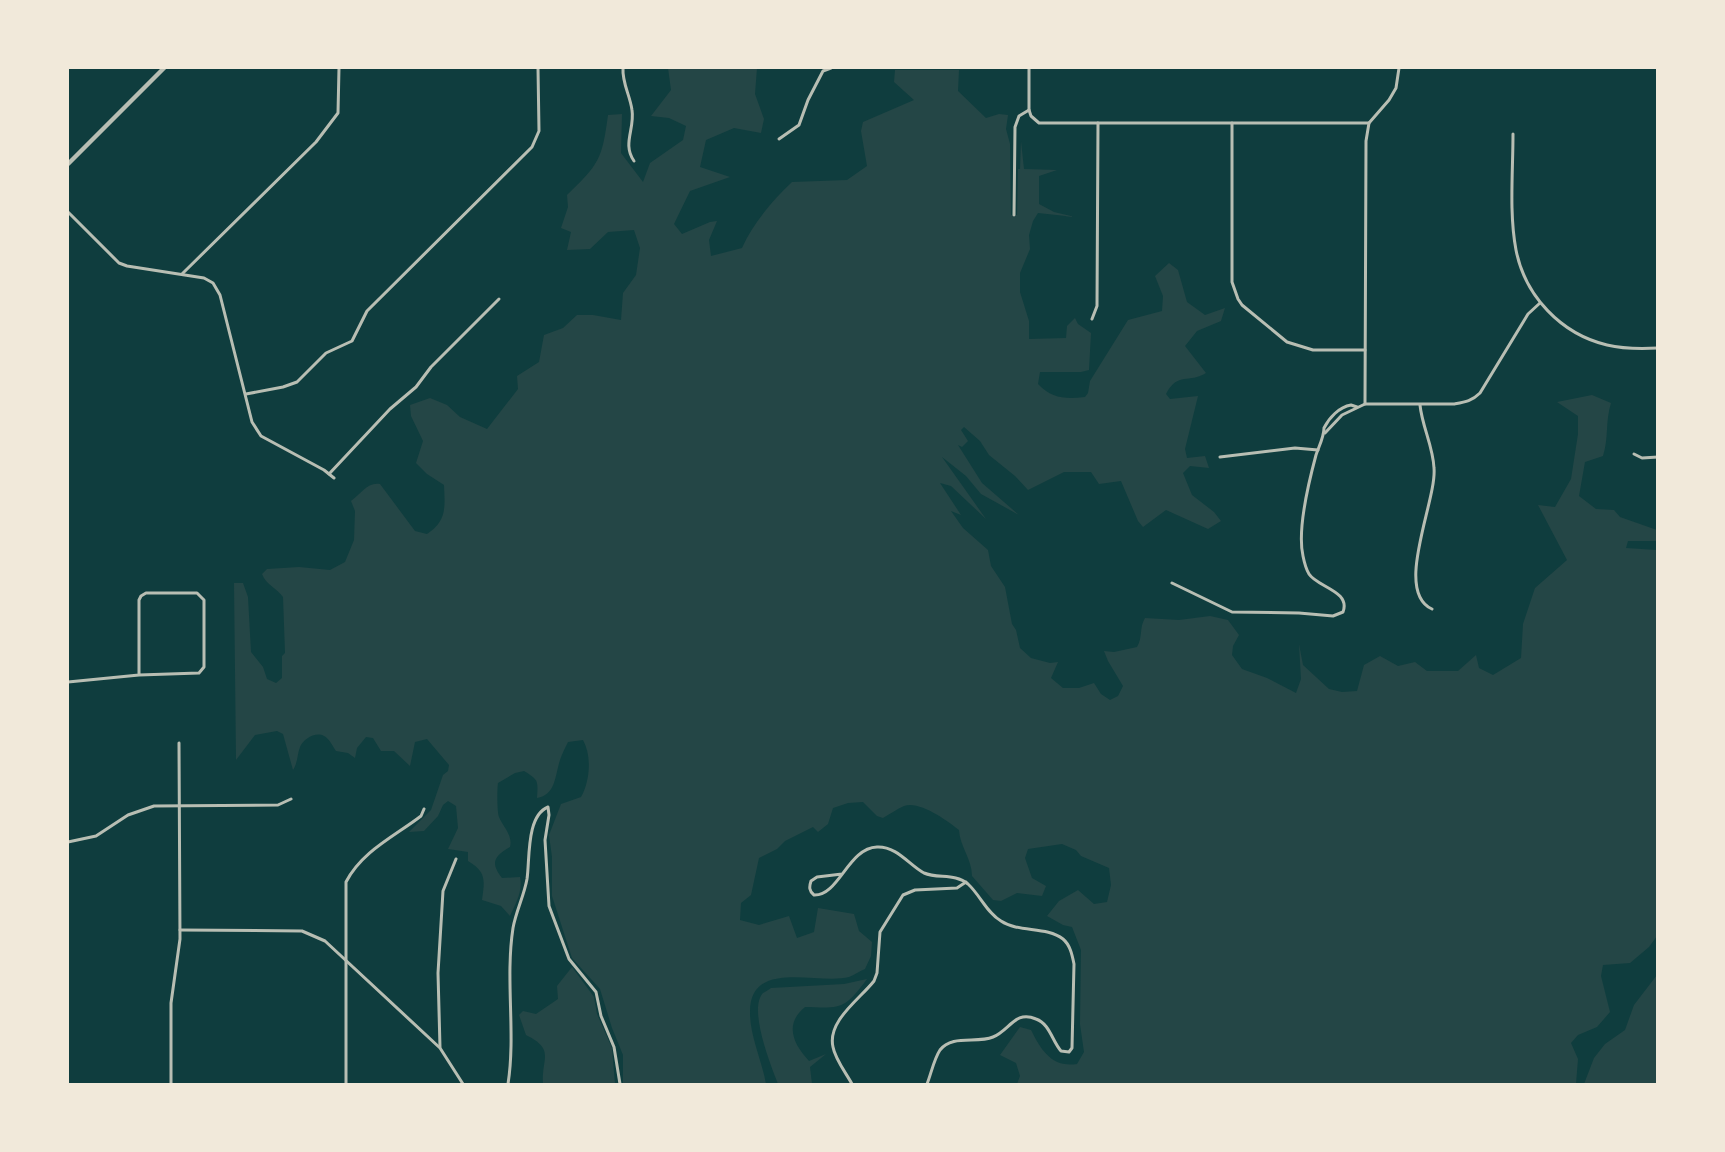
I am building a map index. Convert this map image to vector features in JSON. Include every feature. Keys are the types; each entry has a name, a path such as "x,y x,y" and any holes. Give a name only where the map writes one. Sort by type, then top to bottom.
{"street":[{"path":"68,164 164,68"},
{"path":"183,274 316,142 338,113 339,68"},
{"path":"246,394 292,385 312,369 326,353 352,341 367,311 532,147 539,131 538,68"},
{"path":"623,68 623,79 632,114 628,144 630,156 634,161"},
{"path":"779,139 799,125 808,100 823,71 831,68"},
{"path":"1029,68 1029,110 1031,116 1039,123 1369,123"},
{"path":"1365,404 1366,141 1369,123 1393,93 1398,81 1399,68"},
{"path":"1014,215 1015,127 1019,116 1029,110"},
{"path":"1092,319 1097,306 1098,123"},
{"path":"1232,123 1232,282 1238,299 1281,338 1296,346 1313,350 1365,350"},
{"path":"1513,134 1516,252 1522,270 1540,303 1556,319 1570,328 1604,344 1631,348 1658,348"},
{"path":"68,212 119,263 207,280 218,290 252,422 258,434 334,478"},
{"path":"329,474 499,299"},
{"path":"1324,434 1342,416 1365,404 1420,405 1468,402 1480,393 1528,315 1540,303"},
{"path":"1172,583 1232,612 1333,616 1343,612 1345,607 1343,602 1334,591 1309,574 1302,554 1302,528 1318,450 1327,422 1340,409 1351,405 1357,407"},
{"path":"1420,405 1432,455 1434,476 1419,547 1416,584 1417,595 1432,609"},
{"path":"1220,457 1295,448 1318,450"},
{"path":"1634,454 1642,458 1658,457"},
{"path":"68,682 140,675 194,674 202,671 204,667 204,600 201,595 197,593 146,593 141,596 139,600 140,675"},
{"path":"171,1084 171,1003 180,930 179,743"},
{"path":"68,842 96,836 128,815 154,806 278,805 291,798"},
{"path":"508,1084 512,1060 509,993 514,928 526,880 534,821 544,808 548,807 545,840 549,906 569,959 596,992 601,1016 614,1047 620,1084"},
{"path":"346,1084 345,890 350,874 379,844 421,816 424,809"},
{"path":"842,874 817,877 811,881 810,892 814,895 824,894 842,874 860,852 870,847 882,847 903,856 927,874 957,878 966,882 1001,921 1057,935 1068,946 1074,963 1072,1048 1069,1052 1061,1051 1044,1023 1031,1017 1018,1017 991,1038 949,1043 940,1050 927,1084"},
{"path":"440,1048 438,973 443,891 456,859"},
{"path":"852,1084 833,1049 832,1038 840,1018 874,981 877,973 880,932 903,895 915,890 957,888 966,882"},
{"path":"180,930 302,931 326,940 440,1048 463,1084"}],"shaded area":[{"path":"668,68 757,68 755,94 764,119 761,133 734,128 706,140 700,167 730,177 690,191 674,224 682,234 717,221 709,240 711,256 742,248 764,212 792,182 847,180 867,166 861,131 863,122 914,100 894,82 895,70 959,70 958,91 986,118 999,114 1008,115 1006,129 1010,144 1011,215 1017,215 1021,141 1024,169 1057,170 1039,176 1039,204 1054,212 1075,217 1038,213 1029,235 1030,249 1020,273 1020,292 1029,321 1029,339 1066,338 1067,326 1075,318 1078,324 1091,333 1089,370 1040,372 1038,384 1043,389 1060,397 1085,397 1090,381 1128,320 1162,311 1163,296 1155,276 1169,263 1178,270 1187,302 1205,315 1225,308 1221,321 1197,331 1185,346 1206,373 1194,378 1179,380 1170,387 1166,394 1170,399 1198,396 1185,449 1187,458 1205,456 1209,468 1190,466 1183,473 1192,495 1214,512 1221,521 1208,529 1166,510 1143,527 1138,521 1121,481 1099,484 1091,472 1064,472 1028,490 989,455 980,441 964,427 961,430 968,441 962,447 958,445 982,483 1019,515 981,494 966,476 942,457 986,519 951,486 940,483 961,515 951,511 963,528 988,550 991,566 1005,587 1012,624 1016,630 1020,648 1031,658 1050,663 1058,662 1051,678 1063,688 1079,688 1094,683 1101,694 1110,700 1118,696 1123,686 1104,651 1114,652 1137,647 1145,618 1179,620 1210,616 1228,620 1239,635 1233,646 1232,655 1242,669 1267,678 1296,693 1301,679 1299,644 1303,665 1329,689 1342,692 1357,691 1364,665 1380,656 1398,666 1415,662 1427,671 1458,671 1476,655 1479,668 1493,675 1521,658 1523,624 1535,588 1567,560 1538,505 1555,507 1571,479 1578,434 1578,416 1557,402 1592,395 1611,403 1603,456 1585,462 1579,496 1596,509 1614,510 1620,517 1657,530 1657,541 1628,541 1626,548 1657,550 1657,936 1649,947 1630,963 1603,965 1601,976 1610,1012 1597,1027 1578,1035 1571,1043 1578,1059 1576,1084 1017,1084 1020,1076 1016,1063 1000,1055 1020,1027 1031,1030 1043,1051 1061,1063 1077,1064 1084,1052 1080,1024 1081,950 1072,927 1047,916 1059,901 1078,890 1094,904 1107,902 1111,885 1109,868 1081,856 1076,850 1062,844 1028,849 1025,858 1032,878 1046,886 1042,896 1017,893 1001,901 993,900 972,876 959,830 954,826 933,812 910,805 901,807 883,818 877,816 863,802 848,803 833,808 828,824 818,832 813,827 759,858 751,895 741,903 740,920 759,925 789,916 797,938 814,932 818,908 854,914 859,931 872,942 871,956 865,969 849,977 836,979 788,977 761,985 753,996 750,1013 752,1031 766,1084 623,1084 623,1055 600,989 572,958 552,896 552,857 549,835 561,804 581,797 584,791 589,761 583,740 568,742 554,783 548,793 543,796 537,798 536,782 524,771 515,773 498,783 498,814 511,843 510,847 497,857 495,864 502,878 520,877 521,882 510,916 501,906 482,900 483,877 478,869 468,861 468,852 448,849 458,828 456,806 448,801 424,831 409,832 431,810 443,775 448,771 449,765 427,739 415,742 410,766 394,751 381,751 373,738 366,737 357,748 355,758 348,753 336,751 326,737 317,734 302,744 293,770 283,734 277,731 255,735 236,760 234,583 243,583 248,597 251,652 263,667 267,679 276,683 282,678 282,656 285,653 283,597 264,578 262,574 267,569 299,567 330,570 345,562 354,540 355,511 351,501 371,485 380,484 415,531 427,534 441,519 444,507 444,485 427,474 416,463 423,441 411,416 410,405 430,398 447,405 460,417 487,429 518,389 517,376 539,362 544,335 563,328 577,315 593,315 621,320 623,293 636,275 640,248 634,230 608,232 590,249 567,250 571,232 561,228 568,207 567,195 586,176 597,160 604,142 608,115 622,114 621,153 643,182 650,163 683,140 686,126 669,118 651,116 671,90"},
{"path":"572,967 594,997 597,1014 612,1048 615,1084 543,1084 544,1050 535,1040 526,1035 519,1015 523,1011 536,1014 558,999 557,986"},
{"path":"1657,975 1657,1084 1584,1084 1594,1058 1605,1044 1625,1030 1634,1005"},
{"path":"867,979 847,1002 835,1007 805,1007 798,1014 793,1034 799,1048 809,1061 826,1054 810,1067 812,1084 778,1084 759,1024 759,1001 763,993 771,988 844,984"}]}
